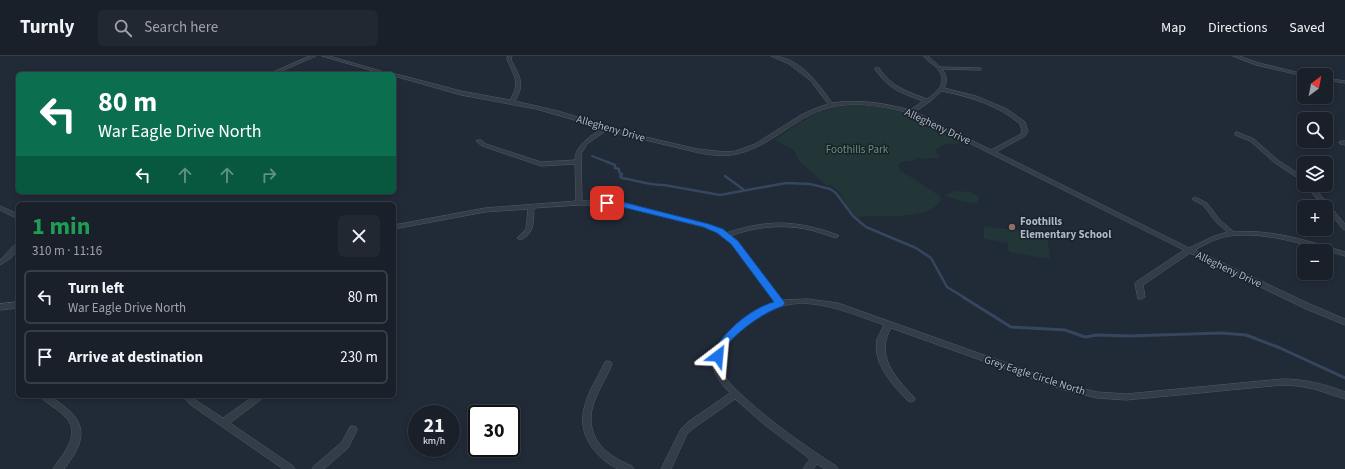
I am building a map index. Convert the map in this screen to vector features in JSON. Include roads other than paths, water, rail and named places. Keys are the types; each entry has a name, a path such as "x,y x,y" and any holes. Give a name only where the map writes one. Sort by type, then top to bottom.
{"street":[{"path":"276,72 314,56"},
{"path":"324,56 382,72"},
{"path":"510,56 511,64 520,83 519,91 512,102"},
{"path":"775,56 796,67 813,80 831,105"},
{"path":"911,112 942,89 944,85 945,77 940,68 925,56"},
{"path":"1235,56 1258,64 1297,73"},
{"path":"940,68 979,69"},
{"path":"877,69 884,80 894,89 927,101"},
{"name":"Allegheny Drive","path":"396,76 462,93 548,110 606,128 694,151 726,154 744,151 760,144 802,116 815,109 831,105 866,103 911,112 1190,250 1309,307 1345,322"},
{"path":"1333,80 1345,82"},
{"path":"942,89 966,95 1003,110 1023,123 1025,131 1023,135 991,152"},
{"path":"579,203 578,154 581,148 591,138 606,128"},
{"path":"1237,134 1252,140 1277,162 1297,175"},
{"path":"479,141 484,146 532,162 549,164 577,162"},
{"path":"1315,192 1345,228"},
{"path":"1195,199 1205,204 1218,221 1232,234"},
{"path":"396,227 485,210 579,203 607,203 626,206 706,226 726,235 735,242 780,303"},
{"path":"520,238 529,229 531,206"},
{"path":"0,208 16,216"},
{"path":"726,235 753,226 775,224 811,227 836,236"},
{"path":"1141,297 1139,284 1190,250 1216,237 1232,234 1256,234 1288,238 1345,254"},
{"path":"0,263 9,256 16,247"},
{"name":"Grey Eagle Circle North","path":"832,469 799,448 735,394 718,371 718,356 720,347 725,340 754,316 770,306 803,300 825,302 1067,388 1097,395 1138,397 1282,382 1305,383 1331,390 1345,396"},
{"path":"0,307 16,305"},
{"path":"889,324 881,339 880,352 882,359 898,385 911,399"},
{"path":"608,364 588,408 586,418 587,428 590,438 596,448 605,457 613,463 629,469"},
{"path":"666,469 684,432 691,424 735,394"},
{"path":"47,398 72,418 76,426 76,436 72,448 58,469"},
{"path":"189,398 194,404 290,469"},
{"path":"223,423 257,398"},
{"path":"317,469 345,445 353,430"},
{"path":"808,469 815,459"}],"waterway":[{"path":"592,156 610,163"},
{"path":"607,162 615,165 615,168 619,169 619,172 622,174 620,176 622,178 649,184 664,185 720,195 786,183 810,184 830,189 836,193 853,216 866,227 916,248 931,258 947,287 965,298"},
{"path":"725,176 744,190"},
{"path":"963,297 1011,327 1065,330 1085,337 1097,335 1129,336 1221,333 1246,335 1280,348 1345,378"}],"place":[{"name":"Foothills Elementary School","path":"1012,227"}],"park label":[{"name":"Foothills Park","path":"857,149"}]}
